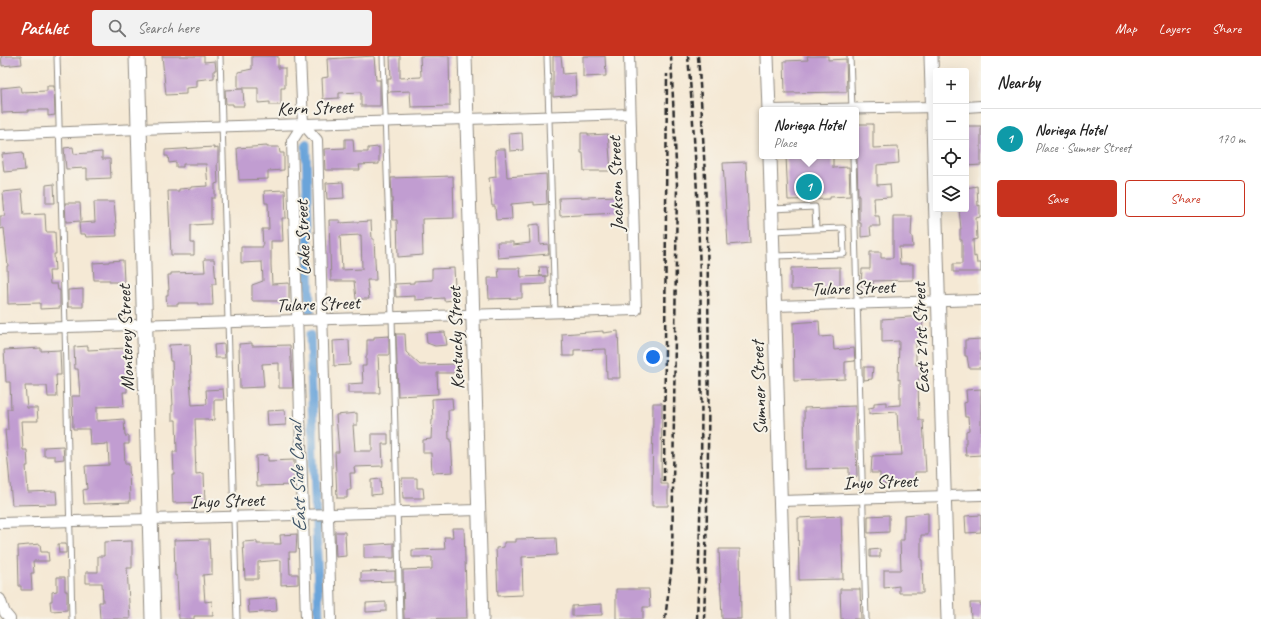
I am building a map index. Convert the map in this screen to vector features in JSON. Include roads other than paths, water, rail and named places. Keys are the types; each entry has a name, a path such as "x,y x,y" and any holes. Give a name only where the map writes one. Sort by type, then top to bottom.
{"main road":[{"name":"Monterey Street","path":"137,56 153,619"}],"street":[{"path":"300,56 303,124"},
{"name":"Kentucky Street","path":"465,56 482,619"},
{"name":"Jackson Street","path":"629,56 636,310"},
{"path":"767,56 769,107"},
{"name":"East 21st Street","path":"931,56 934,104"},
{"path":"969,107 981,106"},
{"path":"859,110 933,107"},
{"name":"Kern Street","path":"0,135 222,126 630,114"},
{"name":"Lake Street","path":"306,619 292,140 303,124 317,140 331,619"},
{"name":"East 21st Street","path":"935,140 948,619"},
{"name":"Sumner Street","path":"770,159 784,619"},
{"name":"Tulare Street","path":"775,306 981,300"},
{"name":"Tulare Street","path":"0,329 636,310"},
{"name":"Inyo Street","path":"780,501 981,495"},
{"name":"Inyo Street","path":"0,523 479,510"},
{"path":"0,599 5,613 10,619"}],"lane":[{"path":"57,56 72,619"},
{"path":"220,56 237,619"},
{"path":"383,56 400,619"},
{"path":"547,56 555,312"},
{"path":"850,56 852,107"},
{"path":"853,159 866,619"},
{"path":"772,209 815,207 816,229"},
{"path":"772,231 844,228 844,254 773,256"}],"waterway":[{"name":"East Side Canal","path":"306,144 310,313"},
{"name":"East Side Canal","path":"310,335 319,619"}],"railway":[{"path":"665,619 672,564 677,185 671,56"},
{"path":"688,56 700,267 701,478 697,619"},
{"path":"698,56 703,126 708,267 708,478 704,619"},
{"path":"664,482 667,74"}],"place":[{"name":"Noriega Hotel","path":"809,187"}]}
